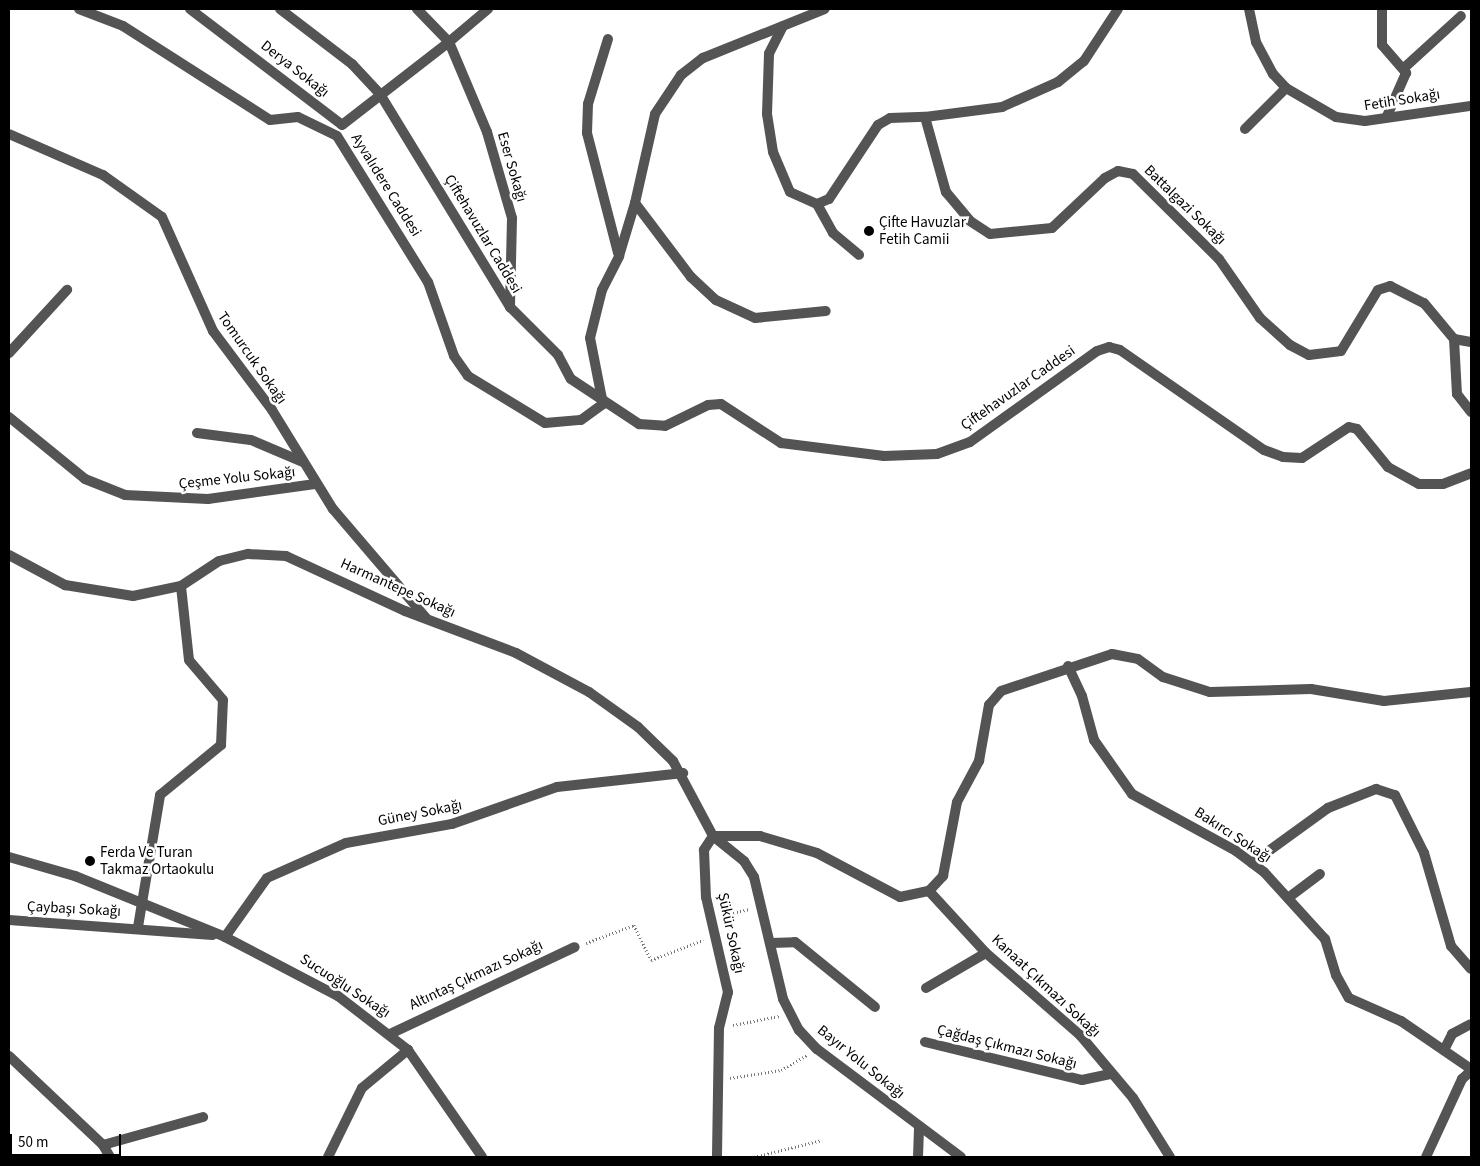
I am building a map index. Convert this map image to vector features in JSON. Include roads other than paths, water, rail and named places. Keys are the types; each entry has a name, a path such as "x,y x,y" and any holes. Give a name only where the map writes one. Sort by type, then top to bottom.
{"street":[{"name":"Ayvalıdere Caddesi","path":"79,9 123,26 270,120 298,117 337,136 428,282 454,356 468,376 545,423 581,420 603,404"},
{"name":"Derya Sokağı","path":"190,9 342,125"},
{"name":"Çiftehavuzlar Caddesi","path":"280,9 352,64 380,94 510,307 558,355 571,379 603,404 652,427 665,426 708,405 722,404 781,442 884,456 937,454 970,442 1097,351 1109,347 1120,350 1264,450 1283,457 1302,458 1349,427 1357,429 1388,467 1419,484 1443,484 1471,473"},
{"path":"417,9 449,42"},
{"path":"337,136 342,125 449,42 488,9"},
{"path":"603,404 590,338 602,290 619,256 635,203 654,114 681,75 703,58 749,36 783,26 825,9"},
{"path":"817,204 829,199 878,125 890,118 925,117 1002,107 1058,82 1084,61 1118,9"},
{"name":"Fetih Sokağı","path":"1249,9 1262,58 1286,88 1315,106 1354,122 1471,106"},
{"path":"1382,9 1382,45 1404,68 1406,79 1387,116"},
{"path":"1404,68 1461,16"},
{"path":"783,26 769,54 767,114 773,152 790,192 817,204 833,233 858,255"},
{"path":"608,39 588,104 588,133 619,256"},
{"name":"Eser Sokağı","path":"449,42 487,132 512,218 510,307"},
{"path":"1245,129 1286,88"},
{"name":"Battalgazi Sokağı","path":"925,117 946,192 970,221 990,234 1052,228 1105,178 1118,171 1133,174 1219,259 1260,318 1302,352 1327,356 1341,351 1378,290 1390,286 1424,303 1454,339"},
{"name":"Tomurcuk Sokağı","path":"9,134 102,175 162,217 173,234 204,316 272,410 315,484 427,619"},
{"path":"635,203 691,277 716,300 755,318 826,311"},
{"path":"9,352 67,290"},
{"path":"1471,342 1454,339 1457,394 1471,412"},
{"name":"Çeşme Yolu Sokağı","path":"9,417 85,479 125,495 208,499 315,484"},
{"path":"197,433 251,440 303,462"},
{"name":"Harmantepe Sokağı","path":"9,555 65,585 133,596 181,586 219,561 248,554 286,556 427,619 516,653 589,692 638,727 683,773 714,836"},
{"path":"138,927 160,795 221,745 223,700 189,660 181,586"},
{"path":"714,836 760,836 817,853 868,884 900,897 929,890 943,876 956,802 979,761 989,705 1001,691 1068,666 1112,654 1138,659 1163,677 1210,692 1311,689 1384,701 1471,692"},
{"name":"Bakırcı Sokağı","path":"1068,666 1082,696 1094,740 1132,794 1252,863 1288,898 1325,940 1336,975 1349,998 1401,1021 1471,1070"},
{"name":"Güney Sokağı","path":"225,937 267,878 346,843 452,824 557,787 683,773"},
{"path":"1252,863 1328,808 1376,789 1395,795 1424,853 1448,938 1471,969"},
{"name":"Bayır Yolu Sokağı","path":"714,836 744,860 762,906 789,1014 817,1049 961,1157"},
{"name":"Şükür Sokağı","path":"714,836 704,850 712,918 728,992 719,1028 721,1080 717,1157"},
{"name":"Sucuoğlu Sokağı","path":"9,857 30,860 225,937 338,996 390,1034 408,1050 482,1157"},
{"path":"1288,898 1320,874"},
{"name":"Kanaat Çıkmazı Sokağı","path":"929,890 986,954 1080,1035 1133,1098 1170,1157"},
{"name":"Çaybaşı Sokağı","path":"9,920 138,927"},
{"name":"Sucuoğlu Sokağı","path":"138,927 225,937"},
{"path":"771,943 796,942 875,1007"},
{"name":"Altıntaş Çıkmazı Sokağı","path":"390,1034 575,947"},
{"path":"926,988 986,954"},
{"path":"1444,1050 1452,1034 1471,1024"},
{"name":"Çağdaş Çıkmazı Sokağı","path":"924,1042 1082,1080 1111,1074"},
{"path":"328,1157 362,1088 408,1050"},
{"path":"9,1056 103,1145 110,1157"},
{"path":"1426,1157 1462,1079 1471,1070"},
{"path":"103,1145 203,1117"},
{"path":"918,1157 919,1127"}],"place":[{"name":"Çifte Havuzlar Fetih Camii","path":"869,231"},
{"name":"Ferda Ve Turan Takmaz Ortaokulu","path":"90,861"}]}
